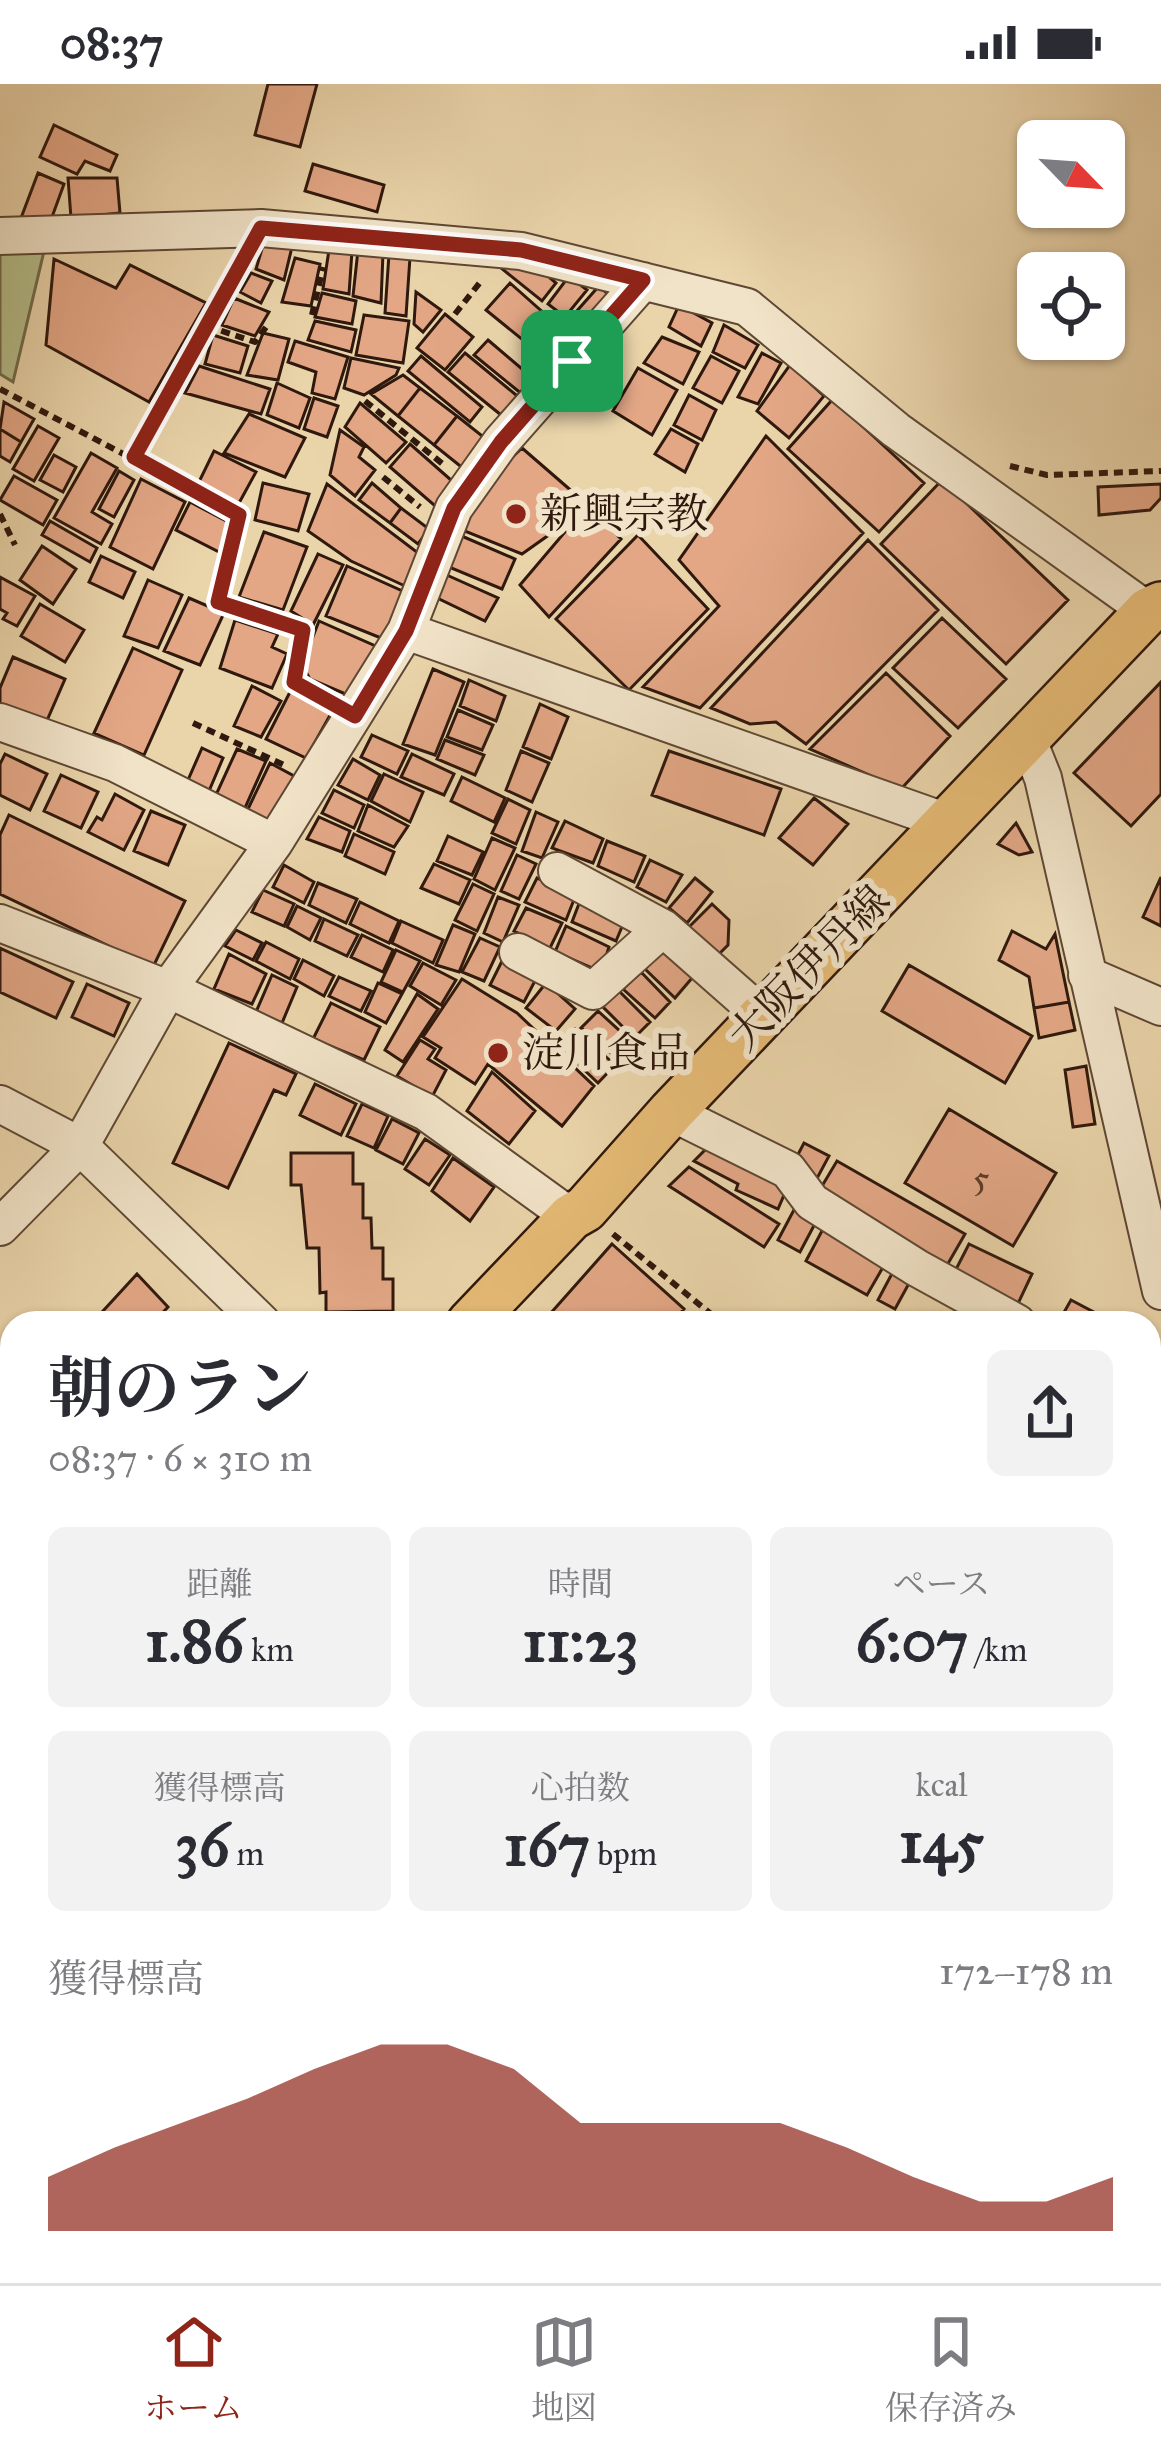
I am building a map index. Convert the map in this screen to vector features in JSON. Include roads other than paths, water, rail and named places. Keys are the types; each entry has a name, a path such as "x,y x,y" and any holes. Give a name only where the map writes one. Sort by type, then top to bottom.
{"main road":[{"name":"大阪伊丹線","path":"482,1311 1157,597"}],"street":[{"path":"0,236 261,228 521,250 747,307 896,430 1157,597"},
{"path":"0,1227 80,1146 168,988 274,844 406,631 446,529 470,487 501,442 643,280"},
{"path":"406,631 947,822"},
{"path":"0,722 115,763 274,844"},
{"path":"1027,738 1043,778 1161,1291"},
{"path":"557,871 663,928 763,1016"},
{"path":"0,922 168,988 426,1112 578,1213"},
{"path":"518,952 593,991 663,928"},
{"path":"1087,975 1161,1007"},
{"path":"0,1104 80,1146 250,1311"},
{"path":"671,1112 788,1170 812,1202 995,1311"}],"place":[{"name":"新興宗教","path":"516,514"},
{"name":"淀川食品","path":"498,1053"}]}
